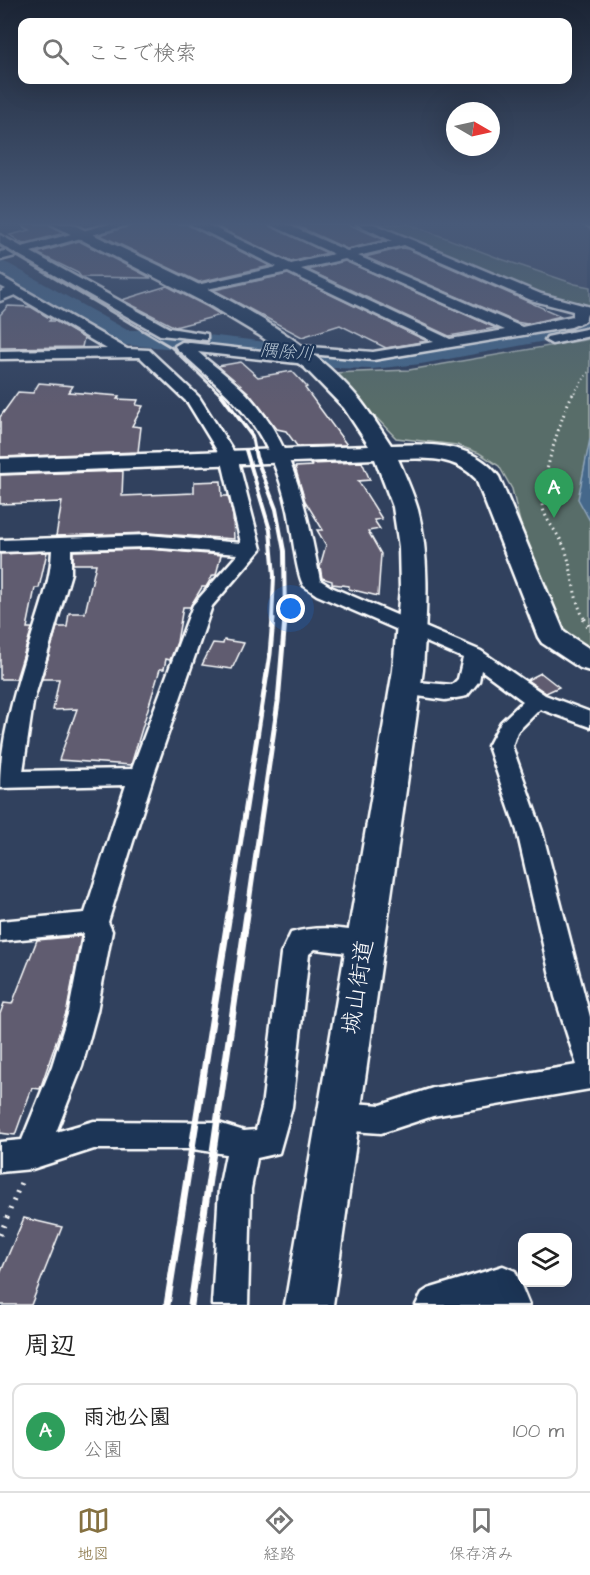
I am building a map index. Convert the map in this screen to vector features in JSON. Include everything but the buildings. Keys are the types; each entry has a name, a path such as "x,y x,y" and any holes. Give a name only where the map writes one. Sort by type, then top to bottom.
{"street":[{"path":"8,285 124,353"},
{"path":"83,285 165,332 303,356 355,368 403,365 590,332"},
{"name":"城山街道","path":"182,285 252,320 303,356 346,396 386,452 405,508 412,555 411,627 406,679 309,1305"},
{"path":"193,290 216,285"},
{"path":"323,285 450,344"},
{"path":"413,285 519,331"},
{"path":"507,285 536,297 585,310 580,318 571,323 373,356 303,356 182,346 247,404 281,456 301,523 311,582 324,591 474,655 537,699 590,720"},
{"path":"0,297 16,290"},
{"path":"0,355 144,353 194,400 229,456 252,549"},
{"path":"0,466 386,452 446,453 462,456 478,466 486,477 552,637 590,662"},
{"path":"0,546 148,541 252,549"},
{"path":"62,544 61,573 22,703 5,779 141,777"},
{"path":"32,1154 67,1066 83,1011 98,931 95,922 141,777 203,605 252,549"},
{"path":"406,679 445,693 459,691 468,681 474,655"},
{"path":"537,699 505,732 500,739 500,746 524,817 553,920 564,978 590,1060"},
{"path":"0,931 95,922"},
{"path":"0,1157 32,1154 94,1135 204,1135 244,1144 268,1143 277,1107 295,954 302,941 315,938 365,944"},
{"path":"338,1116 381,1119 433,1102 590,1076"},
{"path":"230,1305 235,1188 244,1144"},
{"path":"435,1305 440,1301 503,1282 511,1305"}],"path":[{"path":"590,370 568,401 561,418 541,502 547,521 565,548 578,609 590,629"},
{"path":"0,1235 32,1154"}],"shaded area":[{"path":"532,285 590,285 590,307"},
{"path":"590,439 590,521 578,499"}],"green space":[{"path":"518,285 590,287 590,307 545,296"},
{"path":"590,339 590,654 556,627 526,547 512,489 499,466 479,453 457,445 396,438 333,373 409,370"}],"waterway":[{"name":"隅除川","path":"28,285 121,338 166,339 334,359 372,360 421,355 561,330 590,328"}],"railway":[{"path":"66,285 171,347 222,396"},
{"path":"221,394 252,436 256,457 276,509 284,551 285,619"},
{"path":"246,450 270,530 274,576 272,620"},
{"path":"229,916 270,654 273,619"},
{"path":"247,916 278,702 285,619"},
{"path":"167,1305 229,914"},
{"path":"191,1305 247,914"}],"place":[{"name":"雨池公園","path":"554,518"}]}
